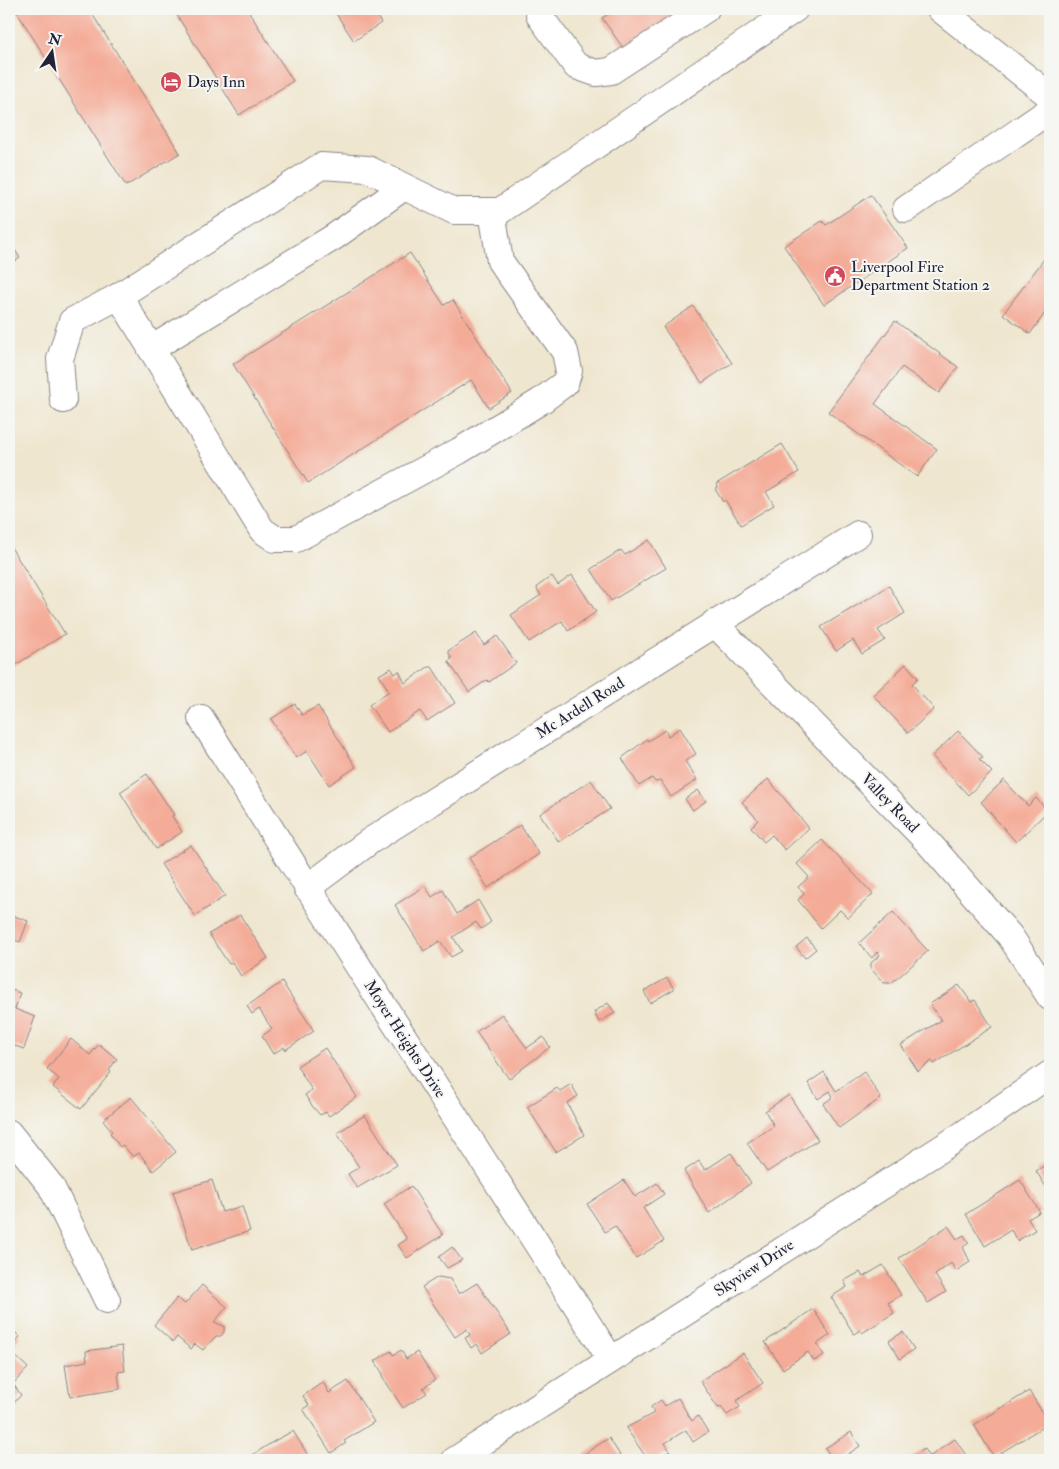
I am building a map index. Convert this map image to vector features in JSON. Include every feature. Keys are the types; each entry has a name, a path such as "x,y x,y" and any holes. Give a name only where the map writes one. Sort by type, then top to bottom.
{"street":[{"path":"539,15 576,66 596,73 611,71 706,9"},
{"path":"62,400 60,358 72,320 119,296 321,166 368,169 454,211 500,211 795,9"},
{"path":"940,9 1050,96"},
{"path":"906,208 1050,110"},
{"path":"151,349 334,237 404,187"},
{"path":"119,296 262,530 275,539 296,539 459,451 541,401 565,383 569,371 565,352 500,261 492,211"},
{"name":"Mc Ardell Road","path":"307,888 370,841 858,534"},
{"name":"Valley Road","path":"714,623 927,841 1010,936 1050,997"},
{"name":"Moyer Heights Drive","path":"201,718 307,888 494,1174 610,1360"},
{"name":"Skyview Drive","path":"455,1460 959,1137 1050,1074"},
{"path":"9,1133 51,1186 107,1300"}],"building":[{"path":"15,9 89,9 180,153 126,186"},
{"path":"173,9 247,9 293,81 239,115"},
{"path":"333,9 372,9 381,23 354,41"},
{"path":"616,9 688,9 626,52 602,18"},
{"name":"Liverpool Fire Department Station 2","path":"871,195 908,248 824,305 784,246 822,221 826,225"},
{"path":"9,241 20,258 9,265"},
{"path":"1050,251 1050,306 1030,334 1003,314"},
{"path":"410,253 444,305 453,300 512,393 489,408 471,380 308,483 233,364"},
{"path":"693,306 732,363 702,383 663,327"},
{"path":"895,321 958,367 939,393 902,367 875,404 937,449 917,477 828,412"},
{"path":"782,444 799,472 766,492 774,505 741,525 725,500 723,502 715,489 718,487 716,484"},
{"path":"649,540 666,568 611,601 591,569 621,550 625,555"},
{"path":"9,544 65,634 9,669"},
{"path":"572,575 596,612 568,631 562,621 529,642 511,615 541,595 537,589 538,586 552,576 558,585"},
{"path":"889,586 905,613 878,630 885,640 862,654 853,640 836,651 821,627"},
{"path":"476,633 484,645 497,636 516,663 489,682 487,680 469,692 448,661 452,659 448,651"},
{"path":"906,664 918,678 912,684 934,709 908,733 873,695"},
{"path":"428,667 432,667 455,703 427,721 420,711 388,732 369,705 389,691 379,675 391,668 395,674 399,671 405,683"},
{"path":"295,704 302,715 318,706 356,767 329,785 307,751 296,758 271,719"},
{"path":"680,728 696,754 685,761 697,780 671,797 661,781 655,782 652,778 639,786 622,758 647,739 648,741 665,730 668,736"},
{"path":"958,731 983,757 979,759 992,772 968,795 932,756"},
{"path":"147,774 174,815 172,816 182,832 156,849 120,792"},
{"path":"768,779 809,828 785,850 772,835 764,842 751,827 758,820 742,802"},
{"path":"591,780 610,809 559,842 540,814"},
{"path":"1004,780 1028,806 1036,798 1048,811 1016,842 981,802"},
{"path":"698,790 706,801 693,810 685,799"},
{"path":"520,825 539,854 488,888 469,858"},
{"path":"822,840 873,894 848,918 840,910 821,928 798,900 804,894 798,887 809,877 797,864"},
{"path":"191,845 225,896 195,916 161,864"},
{"path":"425,886 432,897 443,890 457,914 478,900 491,922 481,929 476,922 453,937 462,951 451,957 440,941 424,951 395,905"},
{"path":"893,912 928,951 891,983 884,983 871,969 871,963 880,955 877,952 872,958 859,943"},
{"path":"9,914 28,921 20,942 9,938"},
{"path":"240,915 268,958 241,976 232,962 229,964 209,934"},
{"path":"807,938 816,949 805,958 796,947"},
{"path":"667,978 674,989 650,1003 644,991"},
{"path":"282,982 314,1031 285,1050 284,1047 273,1054 262,1036 272,1029 259,1009 252,1014 247,1006"},
{"path":"959,985 971,1002 975,1000 992,1027 934,1064 932,1061 918,1071 901,1045 941,1020 930,1004"},
{"path":"9,989 20,993 15,1009 35,1017 24,1049 9,1044"},
{"path":"608,1003 615,1013 599,1022 594,1012"},
{"path":"502,1014 527,1048 543,1037 550,1047 509,1079 476,1032"},
{"path":"71,1039 90,1055 99,1044 117,1059 109,1070 111,1072 81,1109 53,1087 59,1079 47,1069"},
{"path":"325,1048 357,1097 329,1116 326,1112 320,1115 305,1095 312,1090 297,1066"},
{"path":"824,1072 836,1091 864,1072 881,1098 839,1128 823,1104 833,1097 830,1091 818,1099 808,1083"},
{"path":"571,1084 578,1096 567,1103 584,1135 556,1152 527,1107 557,1088 560,1091"},
{"path":"789,1095 818,1140 767,1172 747,1143 774,1126 765,1111"},
{"path":"131,1097 176,1152 153,1171 139,1153 133,1157 123,1145 120,1147 110,1133 112,1131 103,1120"},
{"path":"365,1115 397,1165 357,1188 348,1174 359,1167 337,1133"},
{"path":"731,1153 751,1183 709,1213 684,1171 699,1161 705,1170"},
{"path":"1050,1162 1050,1193 1036,1171"},
{"path":"212,1180 222,1212 242,1206 250,1231 192,1250 173,1192"},
{"path":"624,1180 635,1197 657,1183 664,1194 643,1208 664,1241 636,1258 615,1226 605,1232 587,1204"},
{"path":"1020,1180 1040,1212 1028,1219 1035,1230 1017,1241 1011,1230 985,1246 966,1214"},
{"path":"411,1186 443,1235 407,1258 398,1245 407,1239 384,1204"},
{"path":"948,1226 957,1239 964,1235 969,1243 963,1247 970,1262 956,1271 951,1263 935,1275 946,1292 928,1303 899,1258"},
{"path":"452,1247 462,1260 447,1268 439,1257"},
{"path":"883,1265 901,1295 888,1303 894,1313 862,1333 860,1330 854,1334 831,1297 847,1287 844,1281 860,1272 863,1277"},
{"path":"438,1277 450,1279 459,1294 477,1283 511,1334 482,1353 477,1344 471,1348 465,1338 470,1335 467,1329 455,1337 422,1287"},
{"path":"202,1285 227,1307 214,1322 224,1326 224,1332 221,1336 216,1336 203,1350 195,1344 191,1349 177,1337 173,1342 154,1325 177,1298 185,1304"},
{"path":"813,1309 830,1335 817,1344 824,1355 814,1361 808,1352 783,1369 765,1342"},
{"path":"9,1326 20,1337 9,1349"},
{"path":"903,1332 914,1349 900,1359 889,1341"},
{"path":"122,1346 125,1371 118,1372 120,1389 70,1397 65,1365 87,1361 86,1351"},
{"path":"9,1350 28,1368 13,1384 21,1395 9,1408"},
{"path":"401,1350 406,1359 417,1352 435,1380 423,1388 427,1393 403,1408 382,1376 383,1374 375,1361 391,1351 393,1355"},
{"path":"743,1353 763,1383 736,1401 740,1407 727,1415 721,1407 718,1408 700,1381"},
{"path":"348,1381 374,1422 344,1441 346,1443 331,1453 303,1409 309,1405 303,1396 323,1382 329,1393"},
{"path":"1029,1391 1049,1423 994,1457 974,1425"},
{"path":"678,1398 692,1421 698,1416 708,1432 693,1442 686,1430 665,1443 670,1451 655,1460 648,1460 626,1428 654,1413 651,1407 661,1400 665,1406"},
{"path":"293,1431 311,1460 246,1459 276,1440"},
{"path":"851,1432 860,1446 841,1459 833,1460 825,1448"},
{"path":"609,1438 623,1460 575,1460"},
{"path":"955,1439 969,1460 909,1459 924,1449 929,1457"}],"place":[{"name":"Days Inn","path":"171,82"},
{"name":"Liverpool Fire Department Station 2","path":"835,276"}]}
